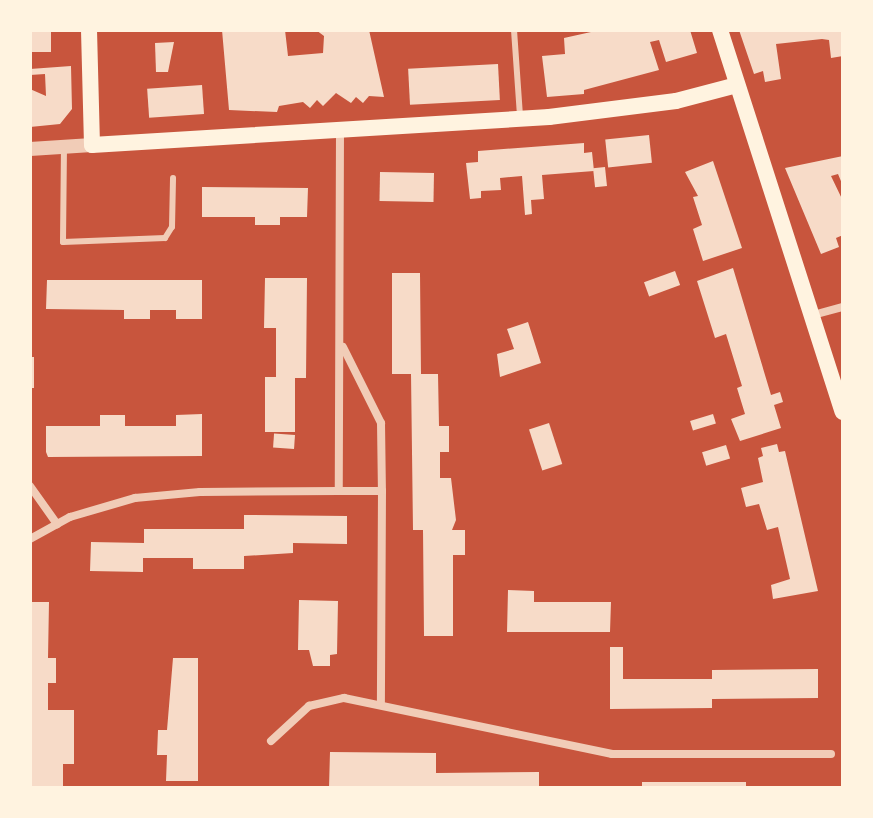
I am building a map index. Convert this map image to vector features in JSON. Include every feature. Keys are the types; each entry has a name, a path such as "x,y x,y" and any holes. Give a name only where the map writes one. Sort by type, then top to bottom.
{"main road":[{"path":"89,30 92,145 520,119 661,104 737,85"},
{"path":"722,37 843,412"}],"street":[{"path":"339,491 340,131"},
{"path":"30,149 92,145"},
{"path":"813,315 843,307"},
{"path":"340,335 351,372 381,423 381,704"},
{"path":"30,486 57,524"},
{"path":"30,539 98,507 168,494 382,491"},
{"path":"271,741 299,713 321,701 344,698 612,754 831,754"}],"lane":[{"path":"514,30 520,119"},
{"path":"64,146 63,242 165,238 172,227 173,178"}],"building":[{"path":"30,30 51,30 51,52 30,52"},
{"path":"222,30 285,30 288,56 323,53 324,36 316,30 369,30 384,97 369,96 363,103 356,97 351,103 336,93 323,106 317,100 310,108 303,102 279,106 277,112 229,110"},
{"path":"600,30 690,30 697,53 666,62 659,40 650,42 659,70 584,90 584,94 547,97 542,56 565,54 564,38"},
{"path":"739,30 843,30 843,56 831,58 829,40 776,44 781,79 765,82 763,71 754,74"},
{"path":"174,42 168,72 156,72 155,43"},
{"path":"498,64 500,100 410,105 408,69"},
{"path":"71,66 72,109 60,124 30,127 30,89 46,96 45,74 30,75 30,69"},
{"path":"202,85 204,114 149,118 147,89"},
{"path":"649,135 652,163 608,167 605,140"},
{"path":"584,143 584,153 592,152 594,171 542,175 544,199 531,200 532,214 525,215 522,176 500,178 501,190 481,191 481,198 470,199 466,163 478,162 478,151"},
{"path":"843,156 843,186 838,174 831,176 843,201 843,235 836,238 839,247 821,254 785,168"},
{"path":"713,161 742,248 703,261 693,229 702,225 693,197 698,196 685,172"},
{"path":"605,167 607,186 595,187 593,168"},
{"path":"380,172 434,173 433,202 379,201"},
{"path":"202,187 308,188 307,217 280,217 280,225 255,225 255,217 202,217"},
{"path":"733,268 771,395 780,392 783,402 774,405 781,428 740,441 731,419 745,414 737,388 742,386 726,334 715,338 697,281"},
{"path":"675,271 680,285 649,296 644,282"},
{"path":"392,273 420,273 421,374 438,374 439,426 449,426 449,452 440,452 440,478 451,478 456,520 452,530 465,530 465,555 453,555 453,636 424,636 423,530 413,530 411,374 392,374"},
{"path":"265,278 307,278 306,378 295,378 295,432 265,432 265,377 276,377 276,328 264,328"},
{"path":"47,280 202,280 202,319 176,319 176,310 150,310 150,319 124,319 124,310 46,309"},
{"path":"528,322 541,363 500,377 497,354 514,349 507,329"},
{"path":"30,357 34,357 34,388 30,388"},
{"path":"202,414 202,456 48,457 46,452 46,426 100,426 100,415 125,415 125,426 176,426 176,415"},
{"path":"713,414 716,424 693,431 690,421"},
{"path":"549,423 562,464 542,470 529,429"},
{"path":"274,434 295,435 294,449 273,448"},
{"path":"777,444 779,452 785,451 818,591 773,599 771,585 790,579 778,527 767,530 759,504 746,507 741,488 763,482 758,458 763,456 761,448"},
{"path":"726,445 730,458 706,466 702,452"},
{"path":"244,515 347,516 347,544 293,543 293,553 244,556 244,569 193,569 193,558 143,558 143,572 90,571 91,542 144,543 144,529 244,529"},
{"path":"508,590 534,591 534,602 611,602 610,632 507,632"},
{"path":"299,600 338,601 337,654 330,655 330,666 313,666 309,650 298,650"},
{"path":"30,602 49,602 48,658 56,658 56,683 48,683 48,710 74,710 74,764 63,764 63,788 32,788"},
{"path":"610,647 623,647 623,679 712,679 712,670 818,669 818,698 712,699 712,708 610,709"},
{"path":"173,658 198,658 198,781 166,781 167,755 157,755 158,730 167,730"},
{"path":"330,752 436,753 436,773 539,772 539,788 329,788"},
{"path":"642,782 746,782 746,788 642,788"}]}
